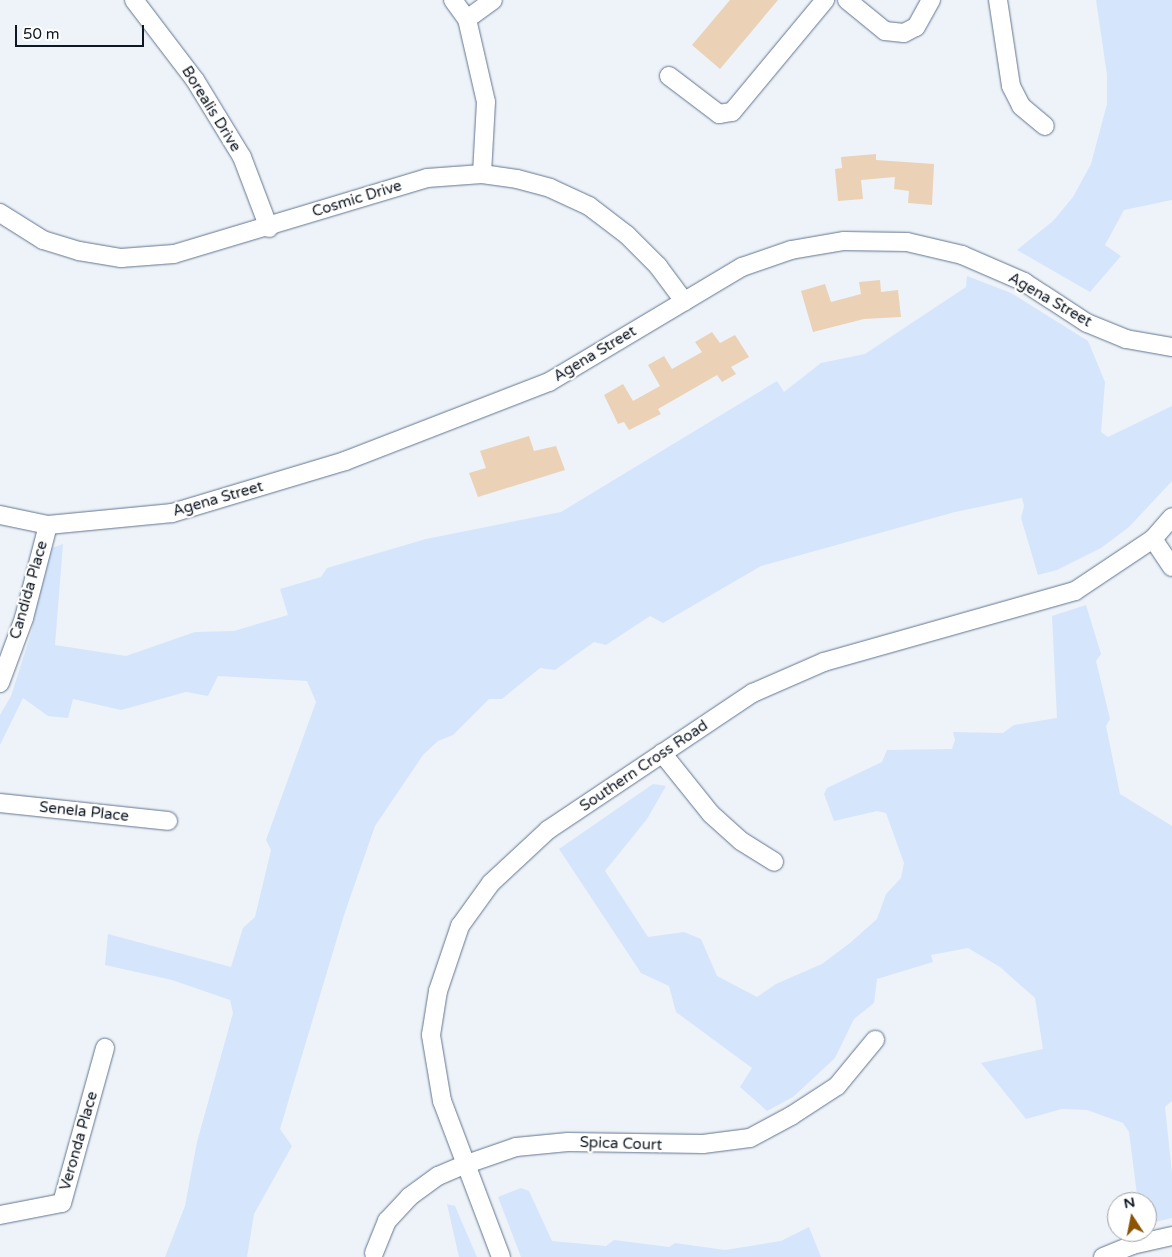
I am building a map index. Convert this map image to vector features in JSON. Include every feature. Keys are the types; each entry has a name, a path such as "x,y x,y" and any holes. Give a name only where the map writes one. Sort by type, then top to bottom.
{"street":[{"name":"Borealis Drive","path":"134,0 195,80 242,157 269,228"},
{"path":"453,0 467,19 486,102 482,174"},
{"path":"467,19 493,0"},
{"path":"669,76 719,114 732,112 825,0"},
{"path":"847,0 886,30 904,33 916,28 931,0"},
{"path":"998,0 1011,86 1021,106 1045,126"},
{"name":"Cosmic Drive","path":"0,213 43,240 79,251 121,258 174,254 269,228 366,195 427,178 482,174 517,179 550,188 589,206 628,235 658,266 684,301"},
{"name":"Agena Street","path":"0,515 48,524 172,513 345,461 549,382 742,268 791,250 844,242 907,242 962,255 1024,282 1087,322 1126,339 1172,347"},
{"name":"Southern Cross Road","path":"501,1257 464,1165 442,1101 431,1036 438,991 460,926 491,883 548,830 754,693 824,662 1067,594 1153,539 1172,517"},
{"name":"Candida Place","path":"0,683 24,618 48,524"},
{"path":"1153,539 1172,567"},
{"path":"662,753 711,814 741,841 774,862"},
{"name":"Senela Place","path":"0,803 168,821"},
{"name":"Spica Court","path":"374,1252 387,1221 409,1197 438,1176 516,1146 568,1142 703,1144 750,1138 791,1116 837,1086 874,1040"},
{"name":"Veronda Place","path":"0,1215 62,1203 105,1048"},
{"path":"1103,1257 1132,1245 1172,1236"}],"shaded area":[{"path":"1096,0 1172,0 1172,200 1124,210 1105,245 1121,256 1090,292 1017,250 1053,221 1073,197 1091,164 1107,104 1107,75"},
{"path":"967,276 1011,293 1088,341 1105,382 1101,432 1108,437 1172,406 1172,481 1129,527 1101,548 1057,570 1038,575 1021,518 1024,506 1022,498 955,512 761,566 663,623 650,616 606,645 594,642 555,670 540,668 502,699 489,699 453,735 438,741 423,755 375,826 344,915 280,1129 292,1146 254,1214 247,1257 165,1257 185,1206 197,1142 233,1013 230,1000 172,980 105,965 108,934 231,967 243,928 255,917 271,850 266,840 316,702 307,681 218,676 208,696 186,692 121,710 73,699 68,718 48,716 23,698 0,745 0,715 11,696 32,630 45,555 52,548 63,544 55,645 126,656 195,632 234,631 288,615 280,589 321,577 327,568 426,539 561,512 777,381 784,392 821,363 865,354 966,287"},
{"path":"1086,605 1101,654 1096,661 1110,719 1106,726 1120,794 1172,826 1172,1101 1165,1107 1172,1173 1172,1218 1157,1222 1157,1192 1137,1192 1129,1132 1123,1123 1087,1110 1062,1109 1026,1119 981,1063 1043,1049 1035,998 1000,967 968,948 931,955 933,962 877,979 874,1003 854,1019 835,1058 793,1097 767,1111 740,1087 752,1068 676,1012 669,986 641,973 559,849 653,784 666,786 647,819 605,871 648,937 684,932 701,939 717,976 757,997 776,984 822,964 850,943 877,919 886,894 901,878 904,863 886,813 877,811 834,821 824,794 827,788 882,762 887,750 952,749 955,740 953,732 1003,733 1014,725 1057,718 1052,616"},
{"path":"521,1188 529,1191 552,1241 606,1246 614,1240 669,1247 675,1243 725,1250 781,1241 809,1227 821,1257 521,1257 498,1197"},
{"path":"447,1204 455,1206 477,1257 459,1257"}],"building":[{"path":"730,0 778,0 720,69 692,45"},
{"path":"876,154 876,160 934,164 932,205 908,203 909,191 894,189 895,177 861,180 863,199 838,201 835,169 842,168 841,157"},
{"path":"880,280 881,292 898,290 901,317 864,319 813,332 801,291 825,284 831,302 861,294 859,282"},
{"path":"712,332 720,343 735,335 749,357 731,367 736,374 722,382 717,375 658,409 661,414 629,430 624,422 618,424 604,395 623,384 633,401 660,386 648,365 664,356 672,369 702,352 695,342"},
{"path":"529,436 534,451 556,446 565,470 478,497 469,473 486,468 480,451"}]}
